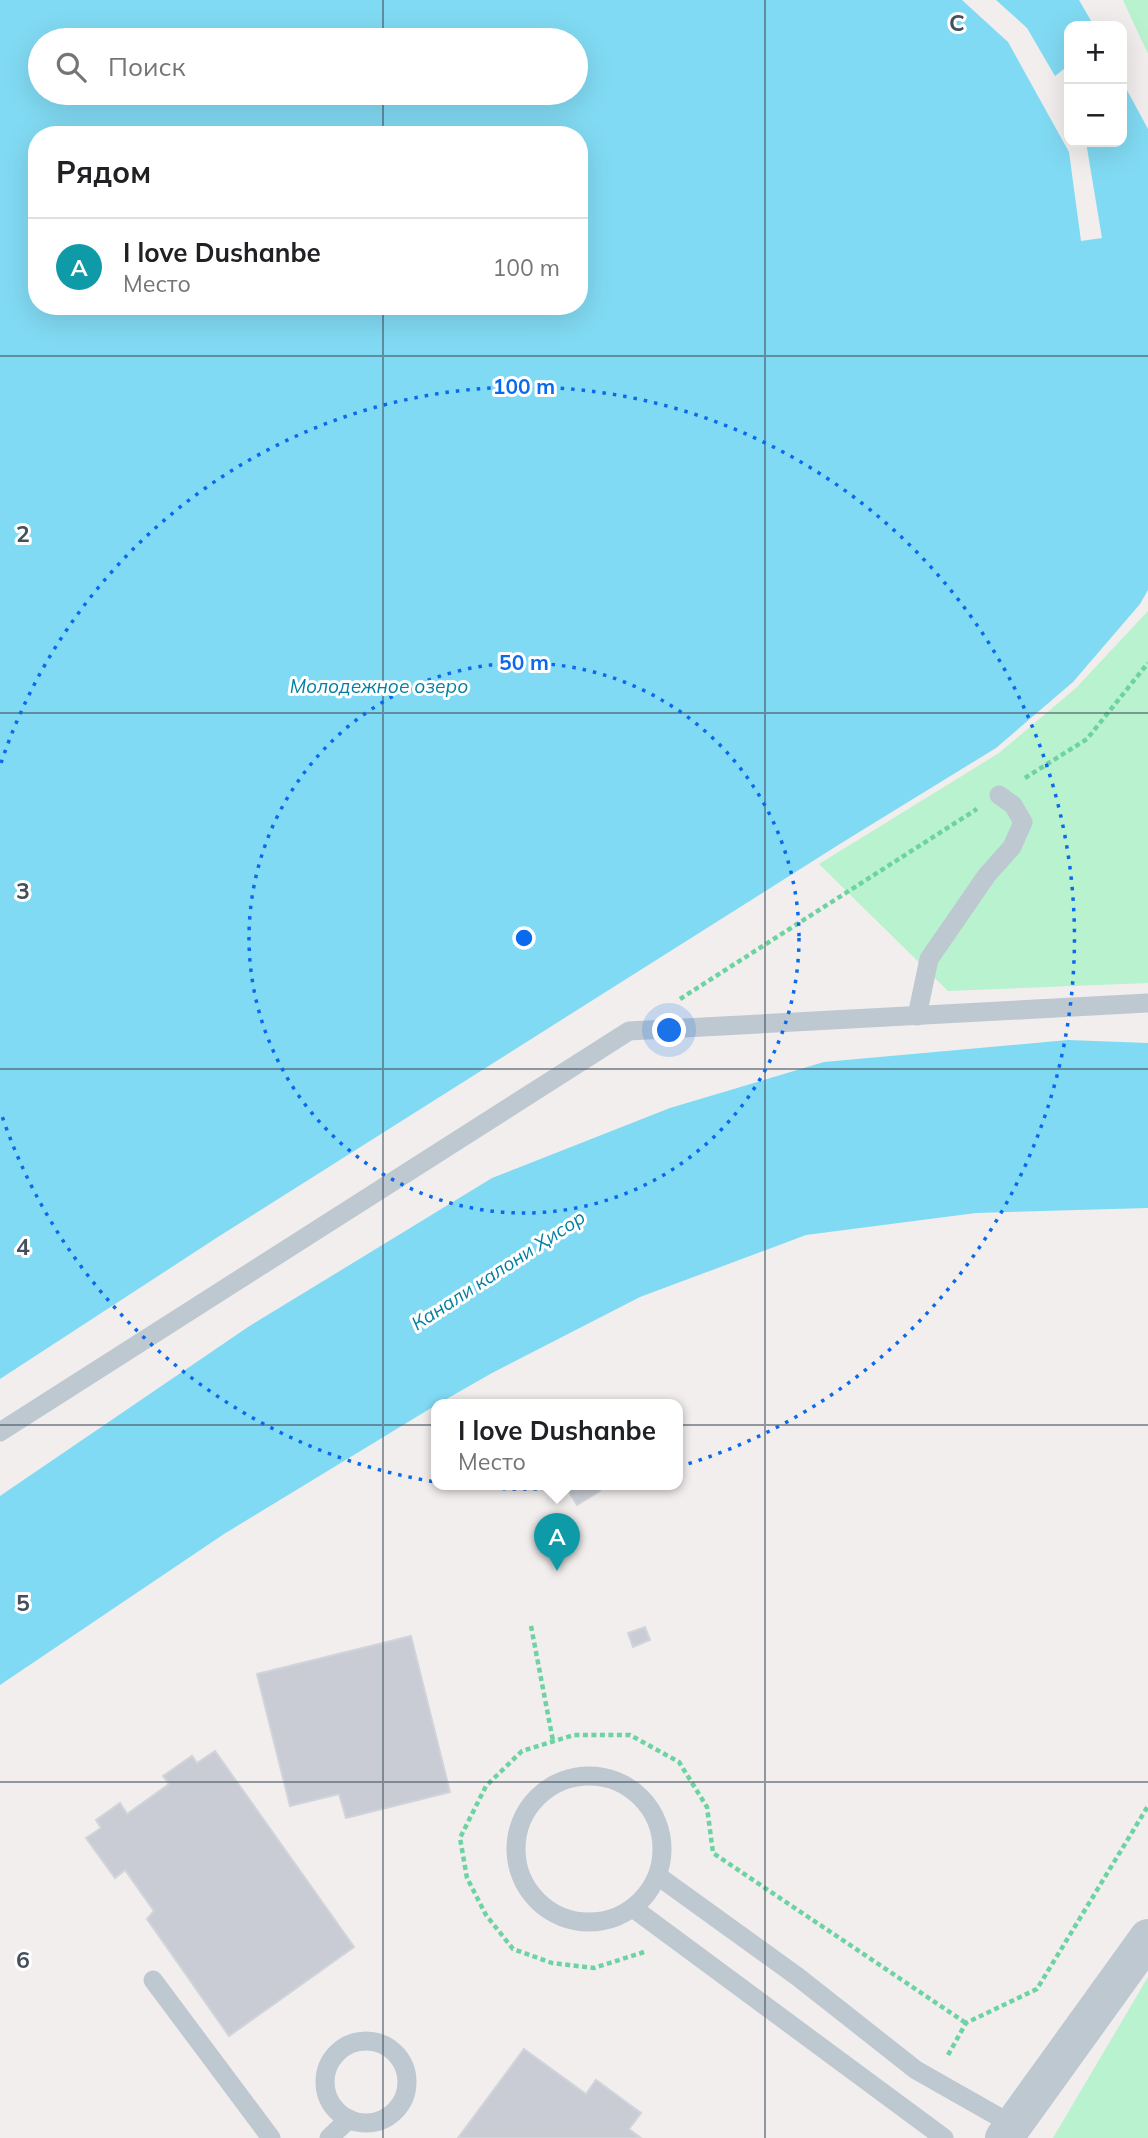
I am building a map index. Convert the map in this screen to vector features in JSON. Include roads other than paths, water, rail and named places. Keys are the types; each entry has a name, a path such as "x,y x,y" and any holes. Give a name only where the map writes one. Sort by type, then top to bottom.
{"street":[{"path":"1007,2135 1148,1938"}],"lane":[{"path":"917,1016 929,959 987,875 1012,848 1023,822 1013,805 999,795"},
{"path":"0,1432 629,1031 1148,1003"},
{"path":"589,1776 612,1779 633,1790 649,1807 660,1828 663,1852 658,1876 645,1898 633,1908 625,1914 601,1922 576,1922 553,1914 533,1898 520,1877 515,1852 518,1829 528,1807 544,1791 565,1780 589,1776"},
{"path":"658,1876 1007,2135"},
{"path":"633,1908 943,2138"},
{"path":"153,1980 271,2138"},
{"path":"353,2043 382,2043 394,2051 405,2069 407,2090 392,2114 365,2123 349,2119 339,2113 330,2102 326,2073 331,2061 341,2050 353,2043"},
{"path":"329,2138 349,2119"}],"water":[{"name":"Молодежное озеро","path":"0,0 962,0 1008,42 1069,152 1081,241 1102,238 1087,147 1127,147 1127,90 1148,129 1148,590 1140,604 1073,682 996,748 221,1235 0,1379"},
{"path":"996,0 1079,0 1091,21 1064,21 1064,69 1055,76 1027,28"},
{"name":"Канали калони Ҳисор","path":"1068,1040 1148,1043 1148,1208 976,1213 806,1235 640,1297 446,1399 431,1399 431,1408 224,1534 0,1685 0,1496 248,1327 492,1178 670,1108 824,1062"}],"place":[{"name":"I love Dushanbe","path":"557,1571"}]}
